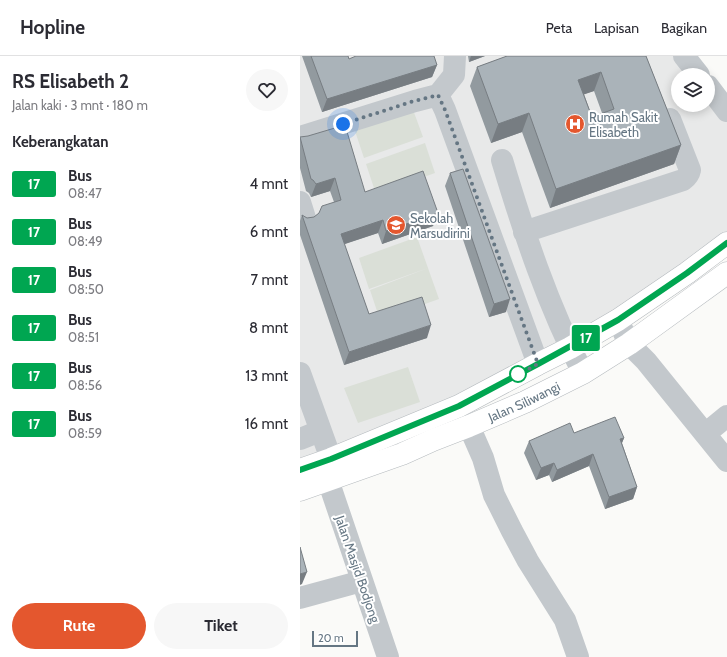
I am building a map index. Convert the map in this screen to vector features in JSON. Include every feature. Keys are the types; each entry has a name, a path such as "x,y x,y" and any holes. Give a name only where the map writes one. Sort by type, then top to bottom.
{"main road":[{"name":"Jalan Siliwangi","path":"301,467 331,459 459,406 570,348 618,320 687,273 727,243"},
{"name":"Jalan Siliwangi","path":"300,490 402,454 432,440 525,402 584,373 629,344 727,272"}],"street":[{"path":"300,138 414,101 438,95 454,75 454,56"},
{"path":"684,56 693,68"},
{"path":"438,95 538,364"},
{"path":"524,232 683,180 689,174 690,170 662,99"},
{"path":"502,160 524,232 570,348 584,373"},
{"path":"618,320 629,344 646,361 727,461"},
{"path":"300,373 331,459 328,480 301,467"},
{"path":"705,434 727,416"},
{"path":"469,426 483,458 494,495 528,561 565,620 578,657"},
{"path":"300,439 320,431"},
{"name":"Jalan Masjid Bodjong","path":"328,480 388,657"},
{"path":"300,598 362,581"}],"shaded area":[{"path":"300,56 681,56 690,68 671,68 671,112 715,112 715,94 727,95 727,243 421,428 300,471"},
{"path":"412,107 423,137 364,158 354,128"},
{"path":"425,143 435,173 376,194 366,164"},
{"path":"417,237 428,268 369,289 359,258"},
{"path":"428,268 439,299 380,320 370,290"},
{"path":"408,367 420,402 358,423 344,388"}],"building":[{"path":"311,56 348,56 349,59 356,56 434,56 437,65 327,99"},
{"path":"507,56 646,56 681,145 556,189 529,113 498,124 477,67","holes":["601,72 614,109 592,117 578,80"]},
{"path":"345,125 365,192 423,171 438,213 386,231 383,220 341,234 369,314 422,297 431,325 349,352 302,215 307,218 314,217 319,213 322,206 341,200 335,178 316,184 311,179 300,137"},
{"path":"463,169 510,299 494,304 450,173"},
{"path":"615,417 624,438 620,439 637,487 609,497 593,454 557,470 554,463 541,468 529,441 570,423 574,433"},
{"path":"300,547 307,572 300,574"}],"bus line":[{"name":"17","path":"300,470 331,459 459,406 570,348 618,320 687,273 727,243"}],"place":[{"name":"Rumah Sakit Elisabeth","path":"575,124"},
{"name":"Sekolah Marsudirini","path":"396,225"}],"route":[{"path":"343,124 414,101 438,95 445,110 538,364 517,375 518,374"}]}
